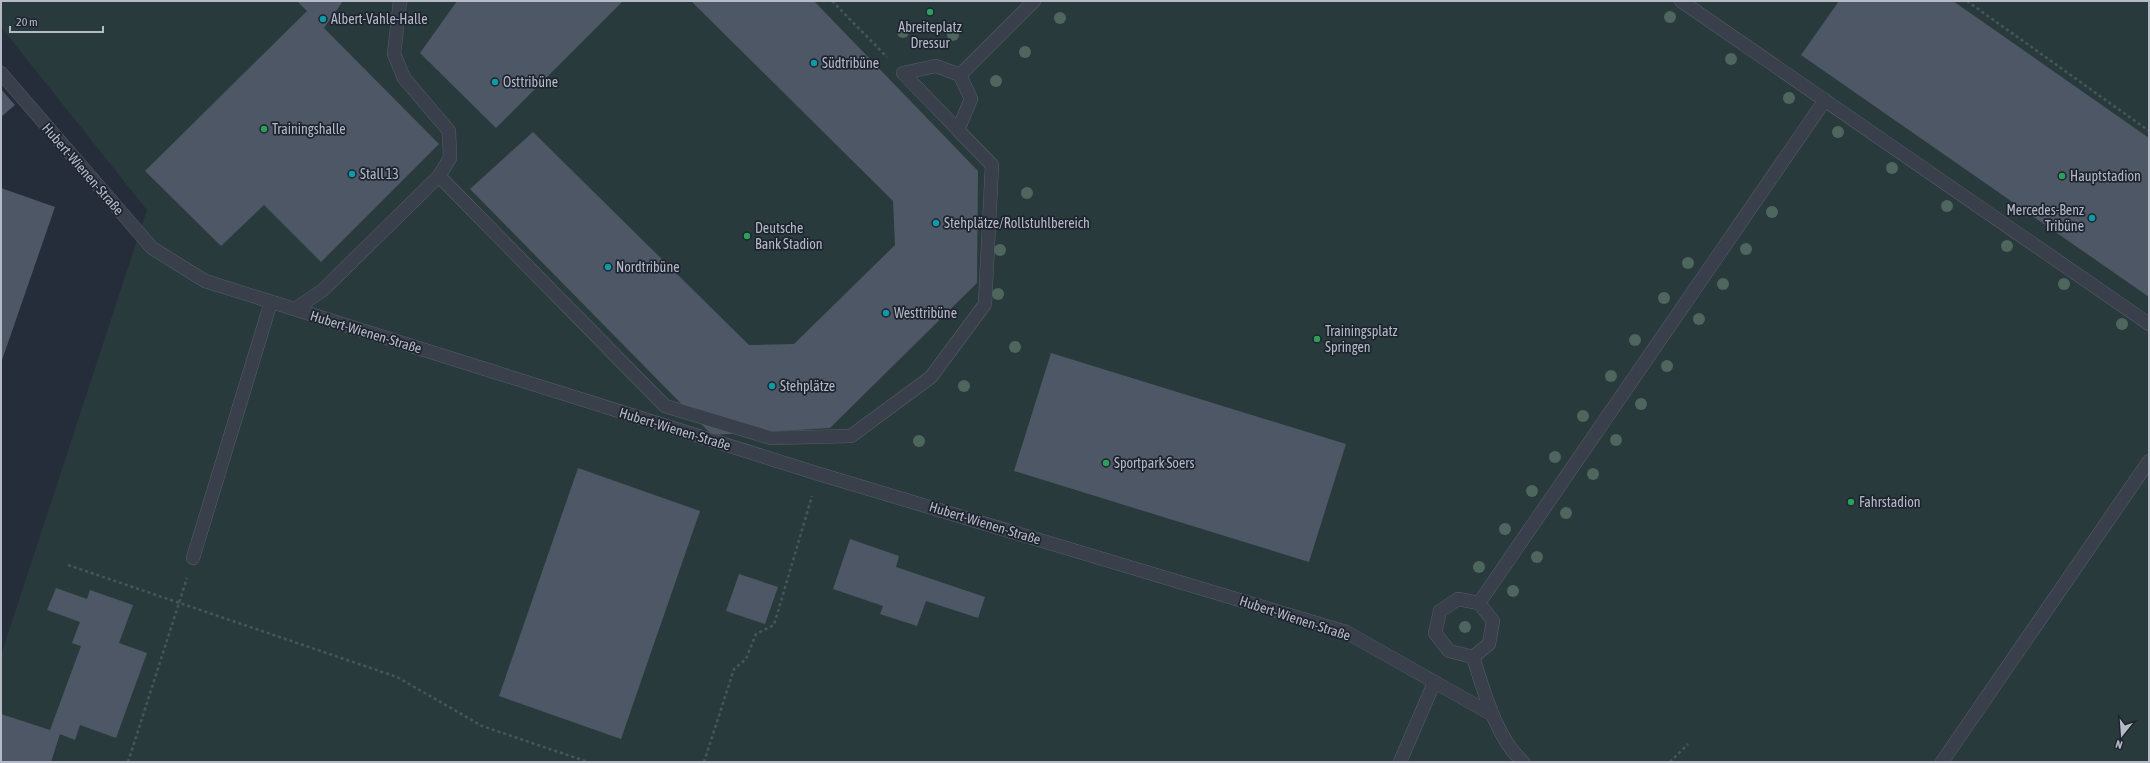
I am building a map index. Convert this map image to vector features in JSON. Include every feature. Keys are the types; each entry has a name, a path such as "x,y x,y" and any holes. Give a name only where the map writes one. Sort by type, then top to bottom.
{"lane":[{"path":"294,309 323,290 439,176 450,158 449,131 404,78 394,54 400,1"},
{"path":"960,75 1034,1"},
{"path":"1681,1 2149,324"},
{"path":"903,73 936,66 960,75 971,99 958,130"},
{"name":"Hubert-Wienen-Straße","path":"1,73 152,248 205,281 819,474 1346,632 1493,716"},
{"path":"439,176 665,406 772,438 851,436 931,377 985,304 992,166 903,73"},
{"path":"1478,603 1825,100"},
{"path":"192,558 271,302"},
{"path":"1942,762 2149,461"},
{"path":"1458,599 1478,603 1493,621 1489,644 1473,657 1449,651 1435,633 1440,611 1458,599"},
{"path":"1473,657 1493,716 1515,755 1523,762"},
{"path":"1400,762 1434,683"}],"path":[{"path":"832,1 903,73"},
{"path":"1967,1 2149,130"},
{"path":"704,762 734,669 746,659 756,634 774,625 819,474"},
{"path":"68,565 397,677 482,726 588,762"},
{"path":"128,762 180,603"},
{"path":"1670,762 1688,744"}],"shaded area":[{"name":"Sportpark Soers","path":"1,1 2149,1 2149,762 1,762 1,655 147,210 1,27"}],"building":[{"name":"Trainingshalle","path":"297,1 343,1 324,28 439,144 321,262 264,205 221,246 145,171 307,11"},
{"name":"Osttribüne","path":"457,1 623,1 496,128 420,53"},
{"path":"691,1 814,1 978,171 977,283 830,428 712,435 470,189 533,132 749,345 794,344 895,245 893,201"},
{"name":"Hauptstadion","path":"1839,1 1953,1 2149,138 2149,297 1801,55"},
{"path":"1,89 15,105 1,117"},
{"path":"1,188 55,207 1,363"},
{"path":"1051,353 1346,444 1309,562 1014,471"},
{"path":"578,468 700,511 621,739 499,696"},
{"path":"850,539 899,556 896,567 985,597 978,618 926,601 917,626 880,614 883,606 833,589"},
{"path":"739,574 778,587 765,624 726,611"},
{"path":"56,588 87,599 90,590 133,605 119,643 147,653 116,738 80,725 75,740 60,734 51,762 1,762 1,714 50,730 81,646 72,643 80,622 47,610"}],"place":[{"name":"Abreiteplatz Dressur","path":"930,12"},
{"name":"Albert-Vahle-Halle","path":"323,19"},
{"name":"Südtribüne","path":"814,63"},
{"name":"Osttribüne","path":"495,82"},
{"name":"Trainingshalle","path":"264,129"},
{"name":"Stall 13","path":"352,174"},
{"name":"Hauptstadion","path":"2062,176"},
{"name":"Mercedes-Benz Tribüne","path":"2092,218"},
{"name":"Stehplätze/Rollstuhlbereich","path":"936,223"},
{"name":"Deutsche Bank Stadion","path":"747,236"},
{"name":"Nordtribüne","path":"608,267"},
{"name":"Westtribüne","path":"886,313"},
{"name":"Trainingsplatz Springen","path":"1317,339"},
{"name":"Stehplätze","path":"772,386"},
{"name":"Sportpark Soers","path":"1106,463"},
{"name":"Fahrstadion","path":"1851,502"}]}
